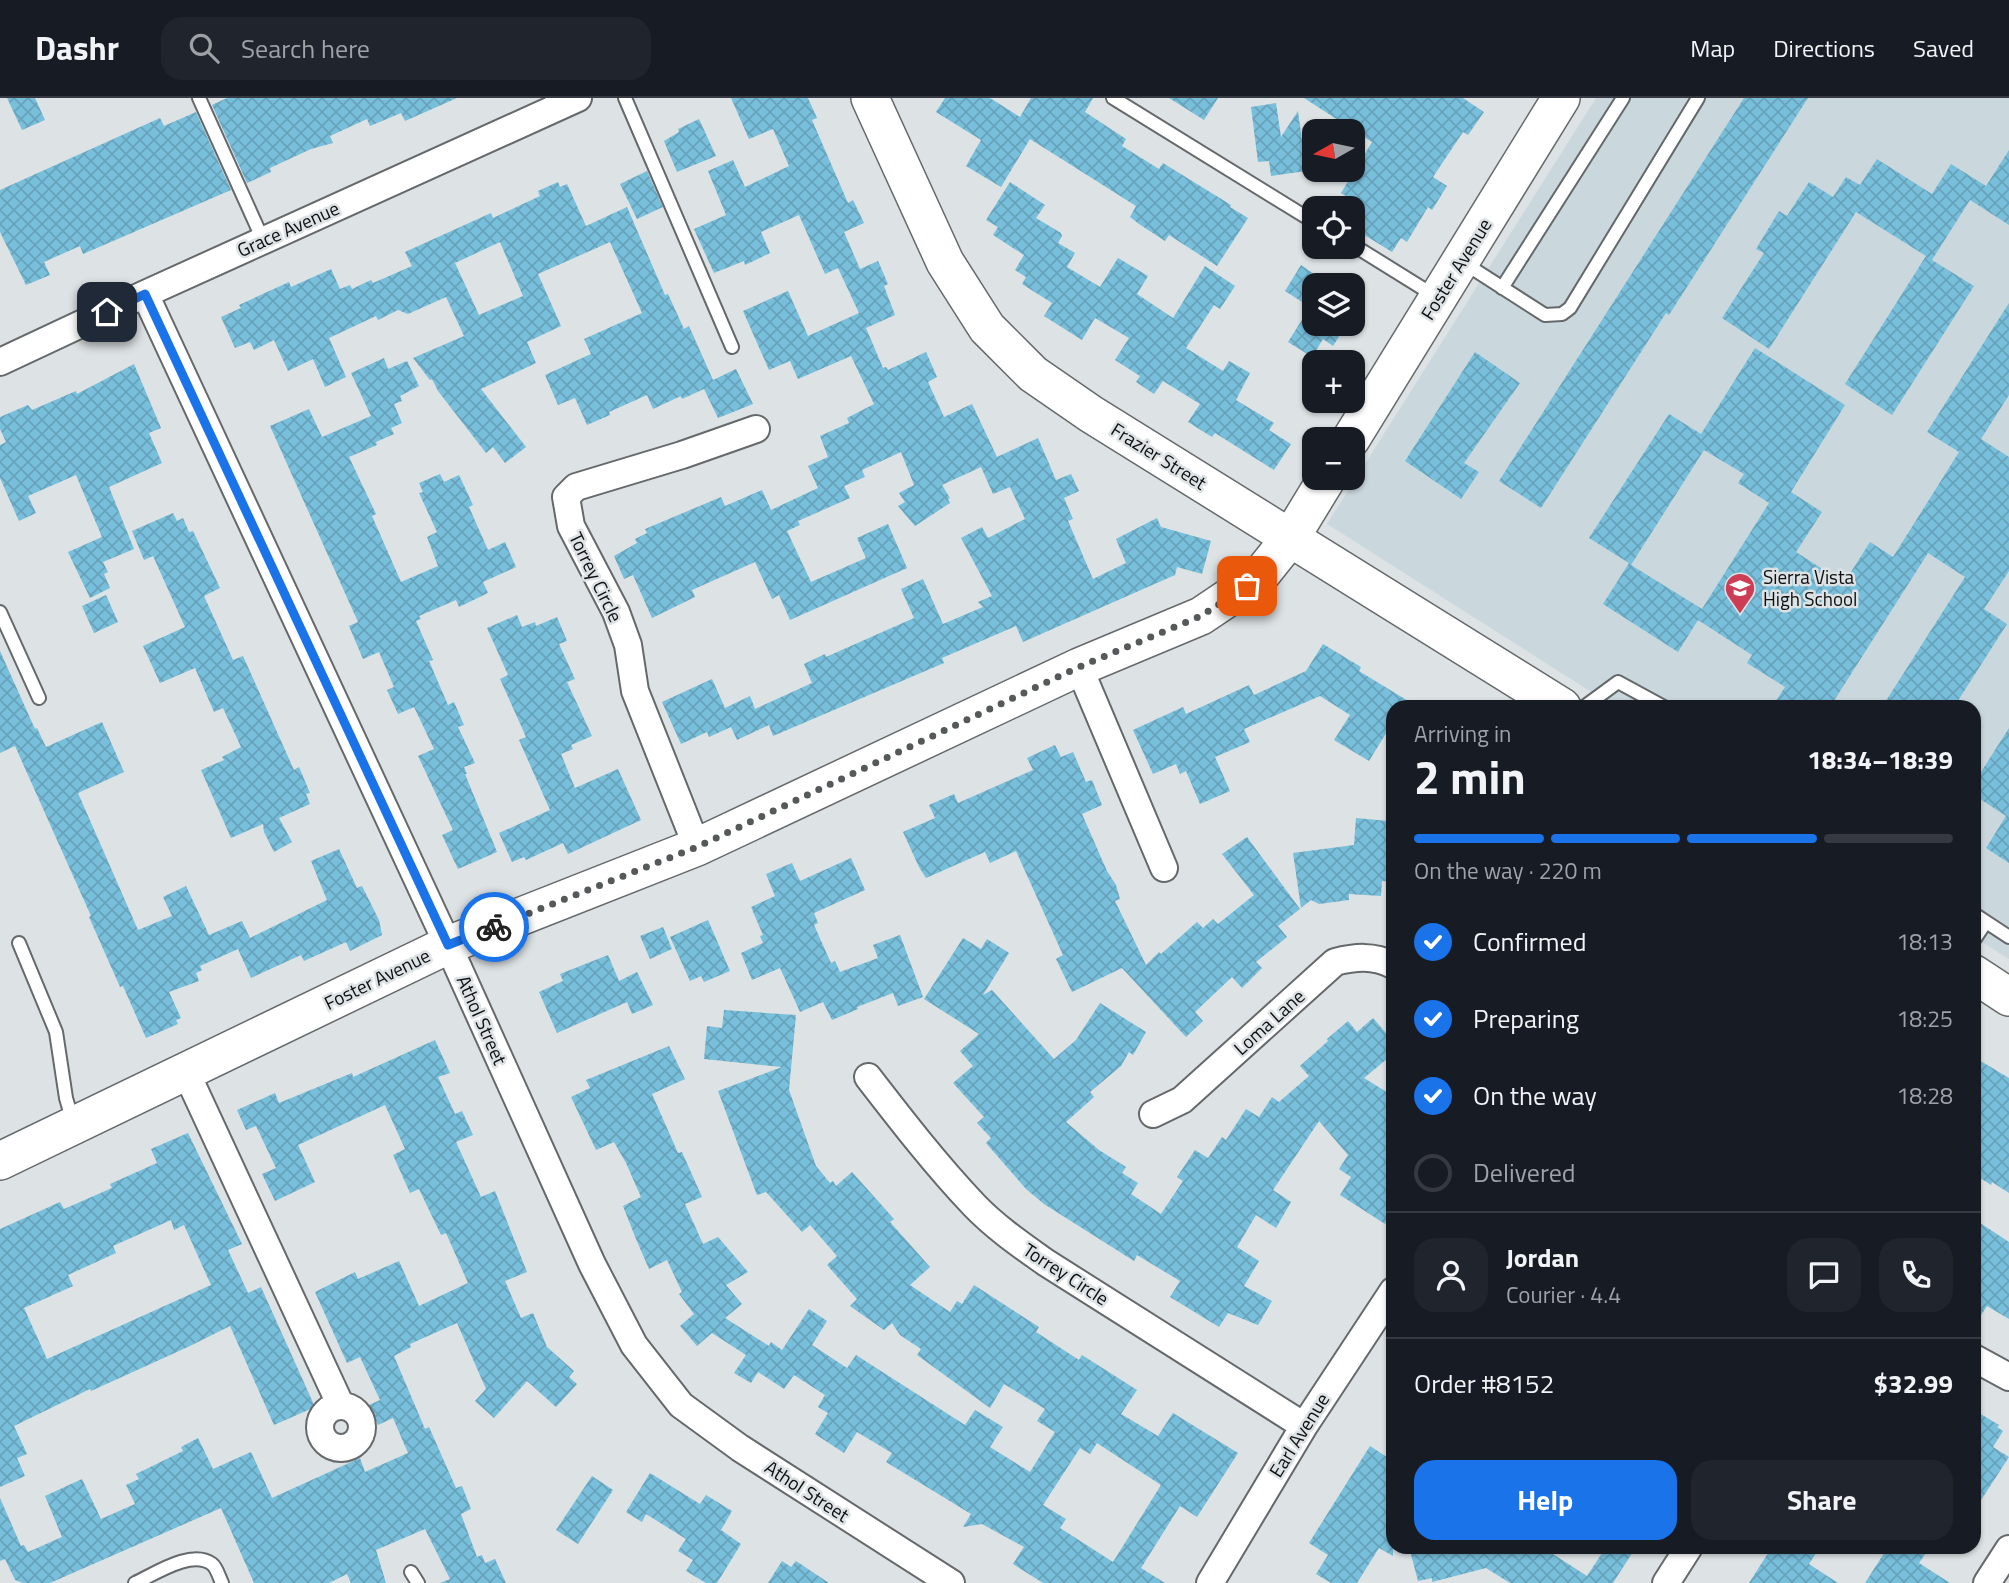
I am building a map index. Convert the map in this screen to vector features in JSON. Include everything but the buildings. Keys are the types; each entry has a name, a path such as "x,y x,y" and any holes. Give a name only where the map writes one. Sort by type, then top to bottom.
{"street":[{"name":"Grace Avenue","path":"0,362 578,98"},
{"name":"Frazier Street","path":"870,98 945,262 987,328 1032,374 1091,414 1551,700"},
{"name":"Foster Avenue","path":"1358,427 1561,98"},
{"name":"Athol Street","path":"145,294 448,945 592,1264 634,1345 681,1405 730,1441 951,1583"},
{"name":"Torrey Circle","path":"697,847 635,691 628,645 616,612 571,526 566,497 576,487 756,429"},
{"name":"Foster Avenue","path":"0,1161 448,945 697,847 1079,667 1201,616 1259,577 1291,537 1320,490"},
{"path":"1079,667 1164,868"},
{"name":"Loma Lane","path":"1153,1114 1182,1100 1335,962 1357,956 1386,961"},
{"path":"1981,979 2009,997"},
{"path":"186,1072 341,1406"},
{"name":"Torrey Circle","path":"867,1077 975,1206 1009,1236 1045,1262 1304,1426"},
{"name":"Earl Avenue","path":"1210,1583 1304,1426 1386,1302"},
{"path":"1981,1362 2009,1377"},
{"path":"1987,1583 2009,1549"},
{"path":"1666,1583 1685,1554"}],"lane":[{"path":"199,98 263,240"},
{"path":"625,98 732,347"},
{"path":"1113,98 1302,215"},
{"path":"1502,288 1623,98"},
{"path":"1461,260 1545,315 1562,314 1570,307 1698,98"},
{"path":"1365,252 1438,298"},
{"path":"0,612 39,698"},
{"path":"1594,700 1618,682 1651,700"},
{"path":"1981,919 2009,937"},
{"path":"1981,930 1986,922"},
{"path":"19,943 56,1032 66,1098 74,1125"},
{"path":"135,1583 184,1561 200,1558 214,1565 222,1583"}],"shaded area":[{"name":"Sierra Vista High School","path":"1596,98 2009,98 2009,959 1981,941 1981,700 1604,700 1327,524 1348,490 1365,490 1365,464"}],"way so far":[{"path":"494,927 697,847 1079,667 1201,616 1247,586"}],"place":[{"name":"Sierra Vista High School","path":"1740,615"}],"route":[{"path":"107,312 145,294 448,945 494,927"}]}
